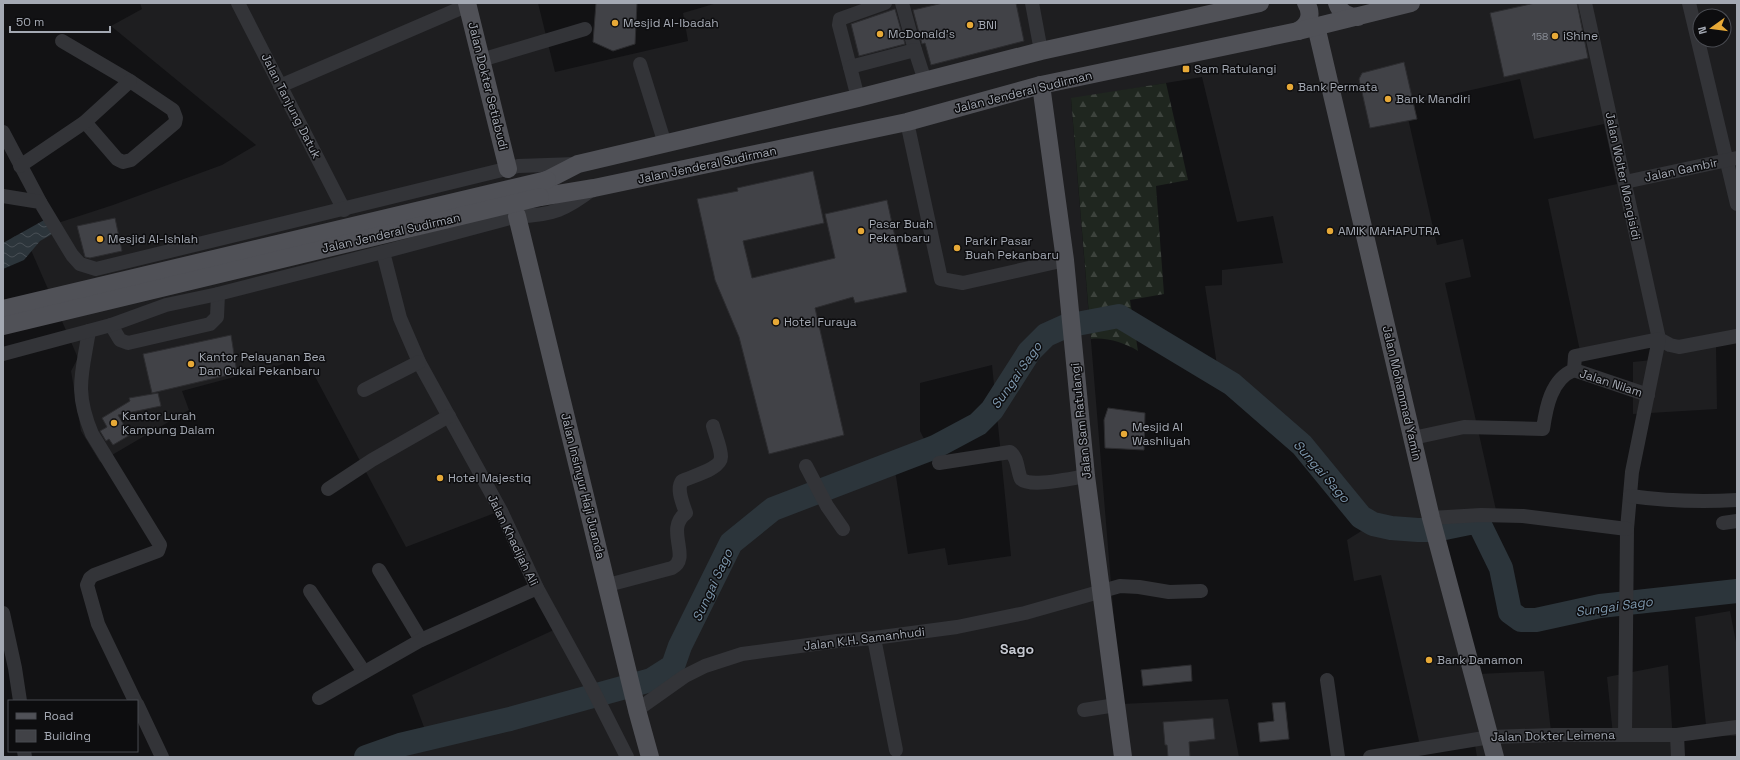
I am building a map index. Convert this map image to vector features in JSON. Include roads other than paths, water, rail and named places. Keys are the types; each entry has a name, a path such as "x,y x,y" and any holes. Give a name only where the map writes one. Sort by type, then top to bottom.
{"main road":[{"name":"Jalan Jenderal Sudirman","path":"3,309 547,180 578,164 858,98 1040,51 1260,3"},
{"path":"1298,31 1303,28 1309,18 1310,13 1306,3"},
{"path":"1337,3 1342,12 1346,15 1358,17"},
{"name":"Jalan Jenderal Sudirman","path":"3,326 540,197 594,188 907,122 1041,85 1298,31 1411,3"},
{"name":"Jalan Dokter Setiabudi","path":"467,4 508,169"},
{"name":"Jalan Mohammad Yamin","path":"1316,26 1434,527 1495,757"},
{"name":"Jalan Sam Ratulangi","path":"1041,85 1065,260 1086,476 1123,757"},
{"name":"Jalan Insinyur Haji Juanda","path":"517,216 608,585 637,710 650,757"}],"street":[{"name":"Jalan Tanjung Datuk","path":"238,3 344,210"},
{"path":"858,98 839,24 840,19 885,3"},
{"path":"902,3 925,81"},
{"path":"1032,3 1040,51"},
{"name":"Jalan Wolter Mongisidi","path":"1585,3 1625,182 1663,341"},
{"path":"1689,3 1732,159 1737,204"},
{"path":"280,86 467,4"},
{"path":"481,60 585,29"},
{"path":"62,40 130,81 173,110 176,118 175,123 131,160 123,162 117,159 85,122"},
{"path":"850,67 915,50"},
{"path":"640,64 665,144"},
{"path":"20,166 85,122 130,81"},
{"path":"907,122 941,279 964,283 1065,260"},
{"path":"3,132 48,217 65,244 80,264 96,269 508,169 533,165 578,164"},
{"name":"Jalan Gambir","path":"1625,182 1732,159"},
{"path":"3,354 111,325 166,305 218,294 517,216 539,215 562,210 574,204 594,188"},
{"path":"3,196 40,202"},
{"name":"Jalan Khadijah Ali","path":"383,252 400,318 419,362 500,511 537,588 592,688 627,757"},
{"path":"154,255 166,305"},
{"path":"111,325 120,340 128,343 210,324 217,317 218,294"},
{"path":"89,331 81,373 80,388 85,418 92,434 160,545 158,551 94,576 90,578 87,584 98,624 136,700"},
{"path":"1413,438 1464,427 1543,429 1546,405 1559,380 1565,374 1574,370 1575,356 1663,341 1674,346 1689,346 1737,336"},
{"path":"1625,735 1627,529 1632,472 1651,375 1663,341"},
{"path":"364,390 419,362"},
{"name":"Jalan Nilam","path":"1574,370 1648,395"},
{"path":"328,489 372,460 449,416"},
{"path":"608,585 672,568 677,565 679,560 677,524 680,517 686,513 680,495 680,484 682,481 714,468 719,463 720,454 713,426"},
{"path":"939,463 1010,452 1016,460 1021,479 1026,482 1049,481 1086,476"},
{"path":"806,466 827,506 843,529"},
{"path":"1630,496 1660,500 1737,500"},
{"path":"1434,527 1481,515 1522,516 1627,529"},
{"path":"1723,524 1737,522"},
{"path":"379,570 421,640"},
{"name":"Jalan K.H. Samanhudi","path":"637,710 685,676 722,660 742,654 957,627 1021,614 1120,586 1138,586 1169,592 1201,591"},
{"path":"319,698 421,640 537,588"},
{"path":"310,590 364,672"},
{"path":"3,613 15,668 20,700"},
{"path":"874,638 896,750"},
{"path":"1327,680 1338,757"},
{"path":"1084,710 1116,705"},
{"path":"138,706 162,757"},
{"name":"Jalan Dokter Leimena","path":"1376,756 1490,737 1554,734 1677,735 1737,727"},
{"path":"1677,735 1678,757"}],"water":[{"path":"46,219 54,233 40,241 24,260 3,269 3,243"}],"waterway":[{"name":"Sungai Sago","path":"366,757 400,745 510,719 651,680 673,666 680,646 731,543 773,509 935,447 978,424 992,410 1029,352 1046,335 1066,326 1119,316 1232,384 1302,445 1361,517 1373,524 1391,528 1435,530 1474,522 1479,523 1501,568 1510,612 1521,620 1536,620 1600,606 1737,591"}],"place":[{"name":"Mesjid Al-Ibadah","path":"615,23"},
{"name":"BNI","path":"970,25"},
{"name":"McDonald's","path":"880,34"},
{"name":"iShine","path":"1555,36"},
{"name":"Sam Ratulangi","path":"1186,69"},
{"name":"Bank Permata","path":"1290,87"},
{"name":"Bank Mandiri","path":"1388,99"},
{"name":"Pasar Buah Pekanbaru","path":"861,231"},
{"name":"AMIK MAHAPUTRA","path":"1330,231"},
{"name":"Mesjid Al-Ishlah","path":"100,239"},
{"name":"Parkir Pasar Buah Pekanbaru","path":"957,248"},
{"name":"Hotel Furaya","path":"776,322"},
{"name":"Kantor Pelayanan Bea Dan Cukai Pekanbaru","path":"191,364"},
{"name":"Kantor Lurah Kampung Dalam","path":"114,423"},
{"name":"Mesjid Al Washliyah","path":"1124,434"},
{"name":"Hotel Majestiq","path":"440,478"},
{"name":"Bank Danamon","path":"1429,660"}],"district":[{"name":"Sago","path":"1017,649"}]}
